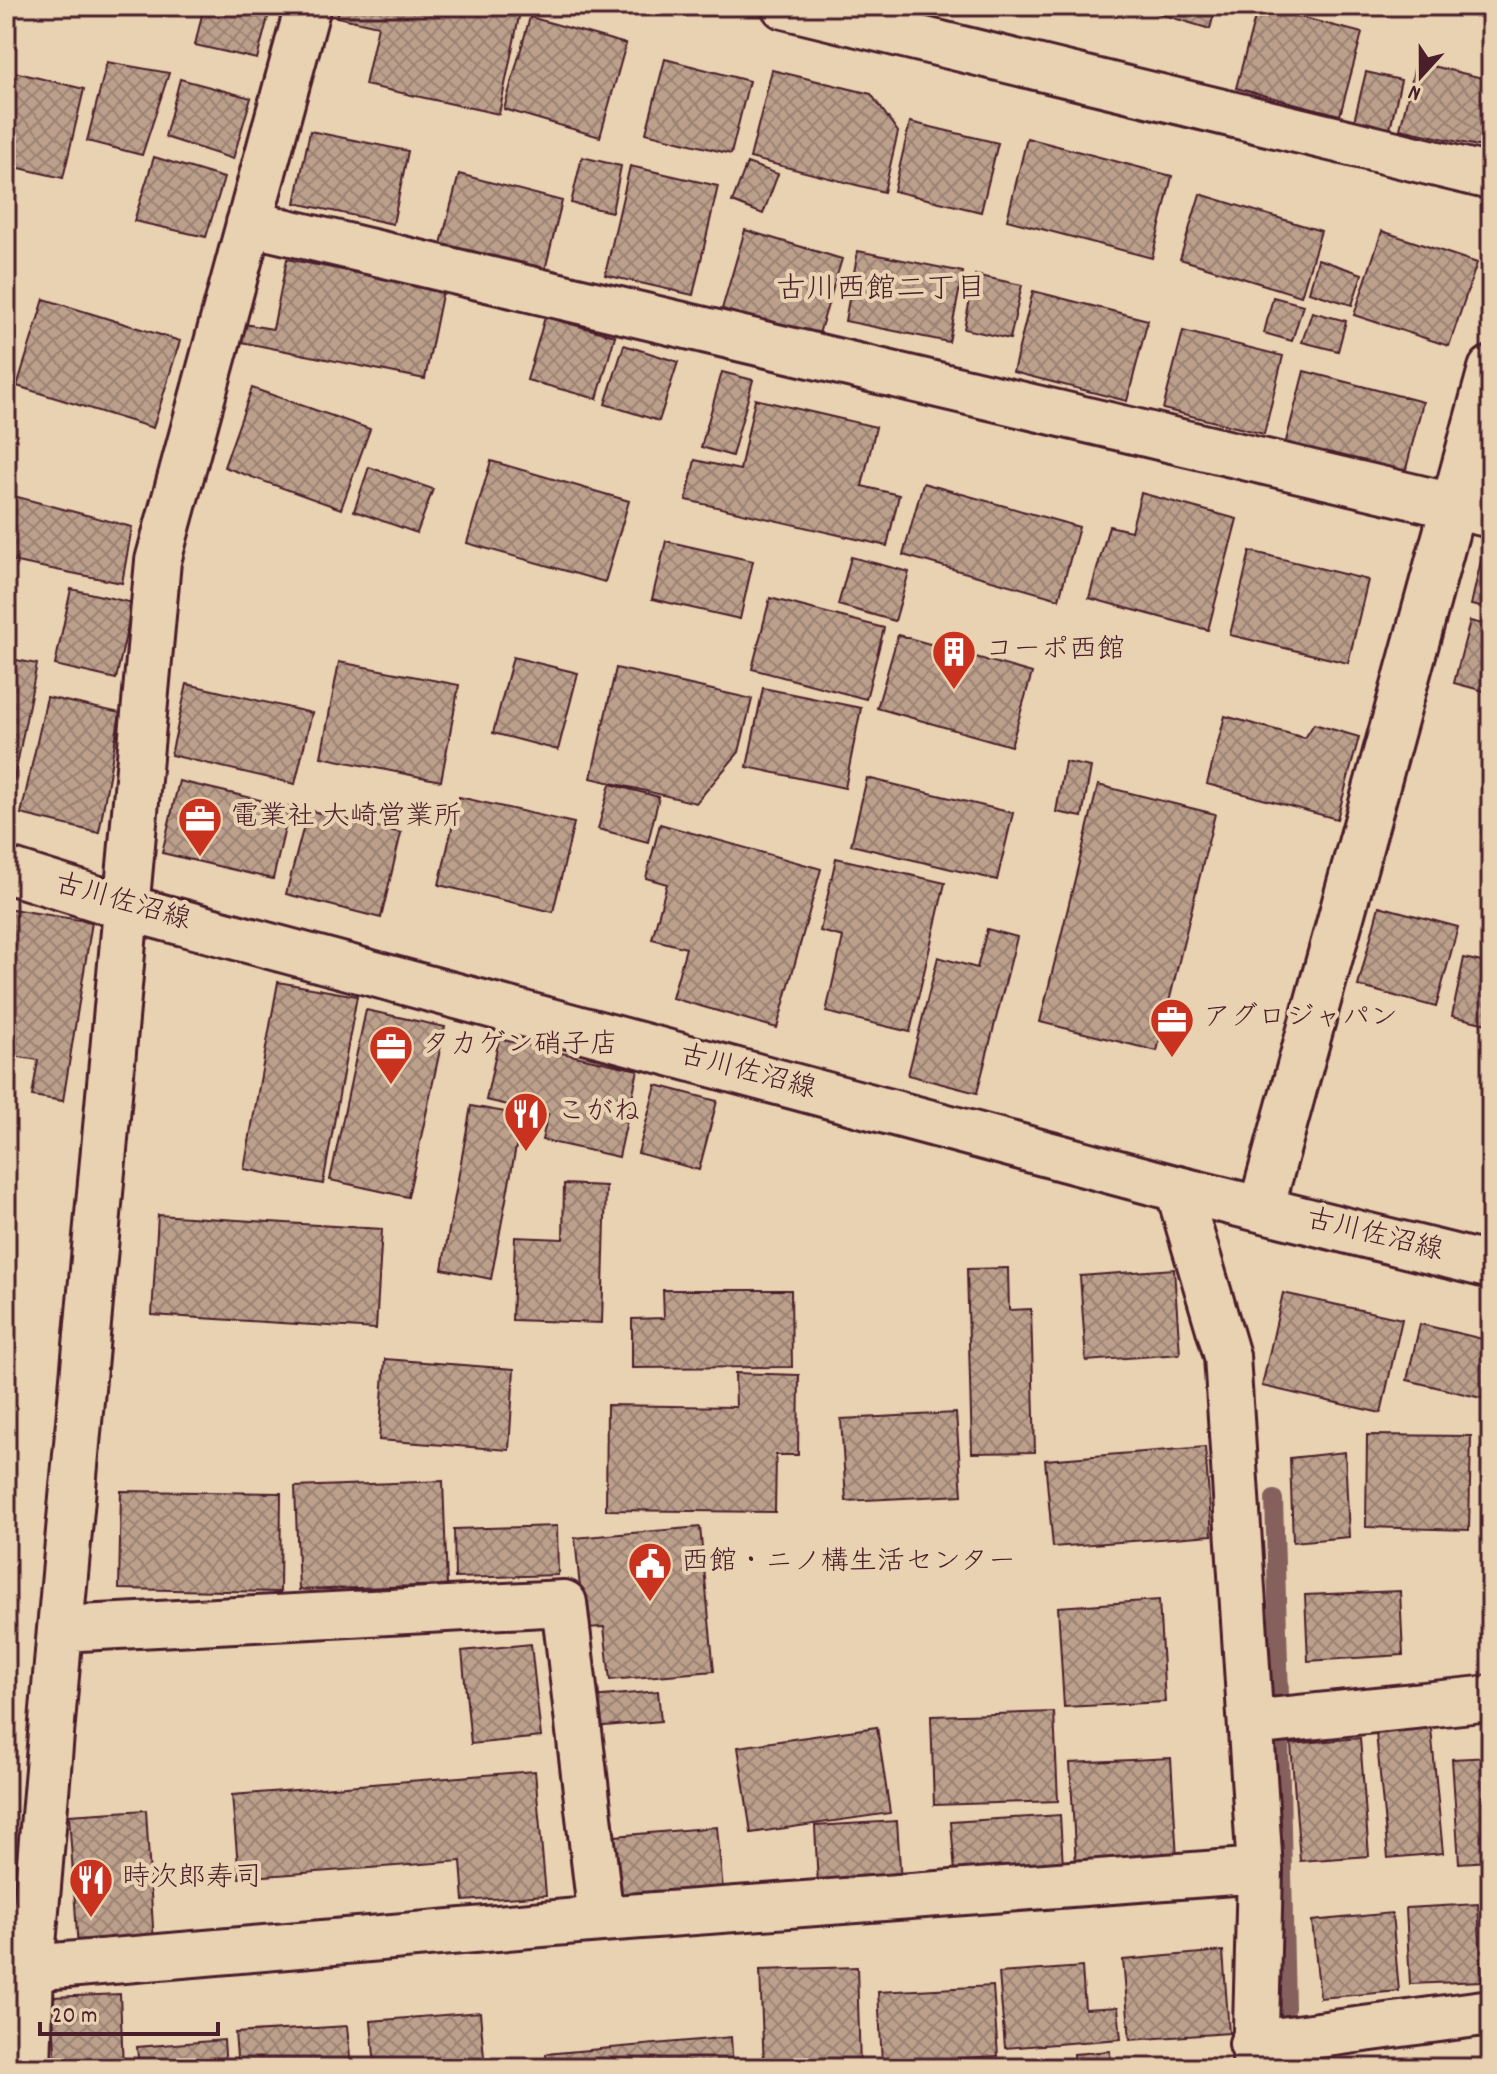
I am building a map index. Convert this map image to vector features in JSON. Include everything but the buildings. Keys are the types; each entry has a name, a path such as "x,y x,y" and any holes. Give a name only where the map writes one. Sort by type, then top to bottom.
{"street":[{"path":"28,2068 31,1968 23,1861 60,1629 158,561 308,6"},
{"path":"784,6 1491,177"},
{"path":"249,223 1473,510"},
{"path":"1261,1209 1473,510 1491,369"},
{"name":"古川佐沼線","path":"6,870 124,907 1178,1189 1491,1266"},
{"path":"1178,1189 1227,1356 1260,1870 1254,2056 1491,2012"},
{"path":"60,1629 564,1603 601,1919"},
{"path":"1251,1723 1491,1698"},
{"path":"31,1968 601,1919 1260,1870"}],"waterway":[{"path":"1274,1499 1280,1696"},
{"path":"1280,1739 1286,2008"}],"place":[{"name":"コーポ西館","path":"954,691"},
{"name":"電業社 大崎営業所","path":"200,858"},
{"name":"アグロジャパン","path":"1172,1059"},
{"name":"タカゲン硝子店","path":"391,1086"},
{"name":"こがね","path":"526,1153"},
{"name":"西館・ニノ構生活センター","path":"650,1603"},
{"name":"時次郎寿司","path":"91,1919"}],"district":[{"name":"古川西館二丁目","path":"881,291"}]}
